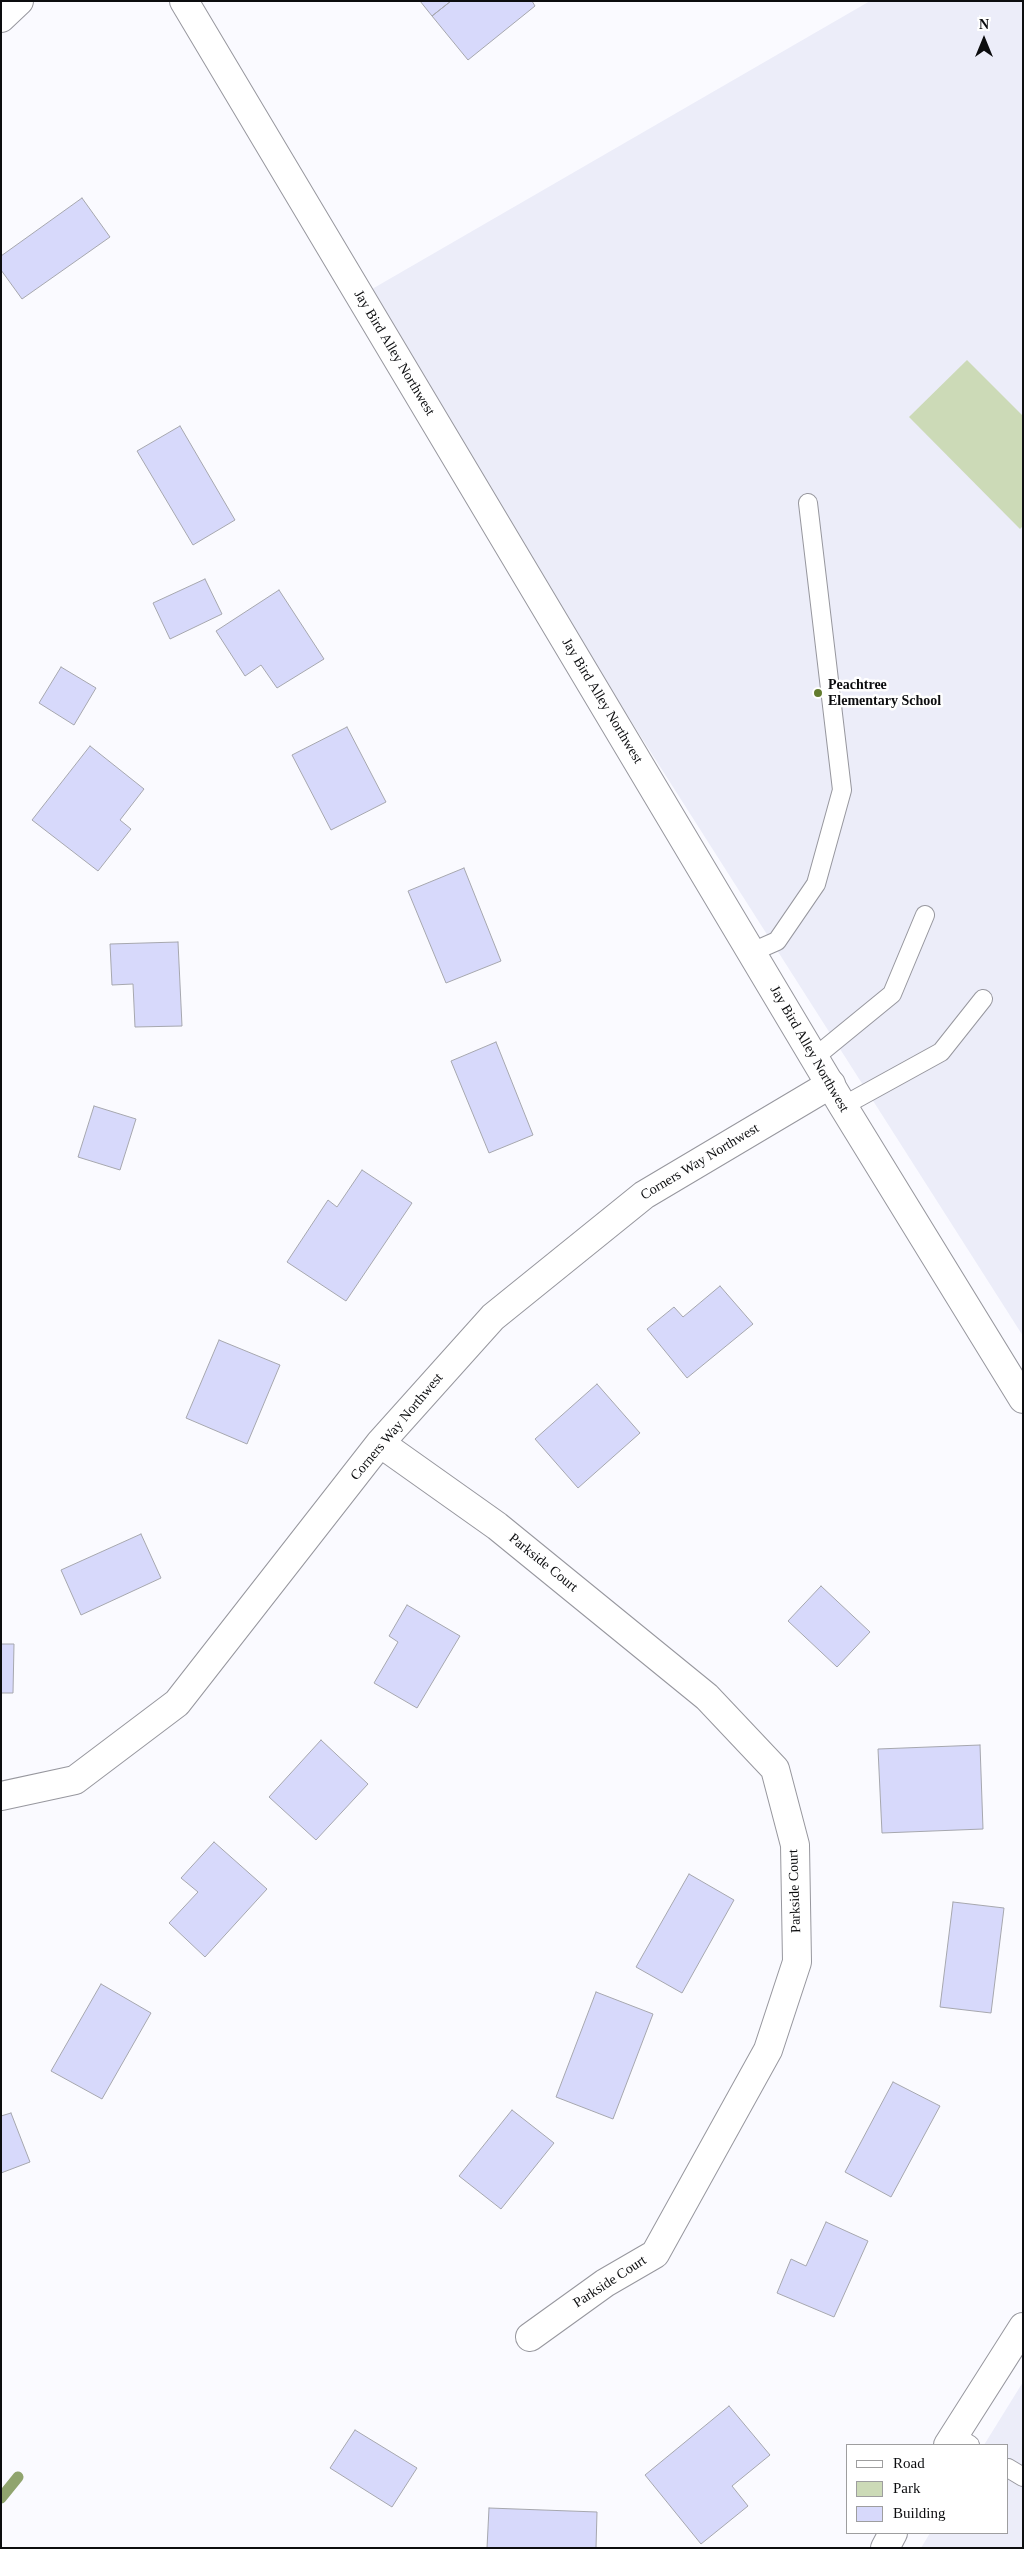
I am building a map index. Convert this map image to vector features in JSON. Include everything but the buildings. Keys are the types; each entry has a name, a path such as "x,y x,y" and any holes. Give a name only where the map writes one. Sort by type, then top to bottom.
{"street":[{"path":"1,18 19,1"},
{"name":"Jay Bird Alley Northwest","path":"184,1 837,1095 1023,1399"},
{"name":"Corners Way Northwest","path":"1,1796 75,1780 177,1704 380,1444 493,1317 636,1201 837,1095"},
{"name":"Parkside Court","path":"380,1444 497,1526 707,1697 775,1769 794,1845 797,1962 768,2050 655,2254 605,2283 530,2336"},
{"path":"957,2442 1023,2327"},
{"path":"885,2548 892,2534"}],"lane":[{"path":"752,952 777,941 816,884 842,790 808,502"},
{"path":"815,1057 892,994 925,915"},
{"path":"837,1095 941,1052 983,999"},
{"path":"1009,2469 1023,2477"}],"shaded area":[{"name":"Peachtree Elementary School","path":"870,1 1023,1 1023,1336 360,296"},
{"path":"1023,2382 1023,2548 921,2548 929,2534 1009,2534 1009,2444 985,2444"}],"green space":[{"path":"967,360 1023,416 1023,526 1020,529 909,417"}],"waterway":[{"path":"1,2498 18,2477"}],"place":[{"name":"Peachtree Elementary School","path":"818,693"}]}
